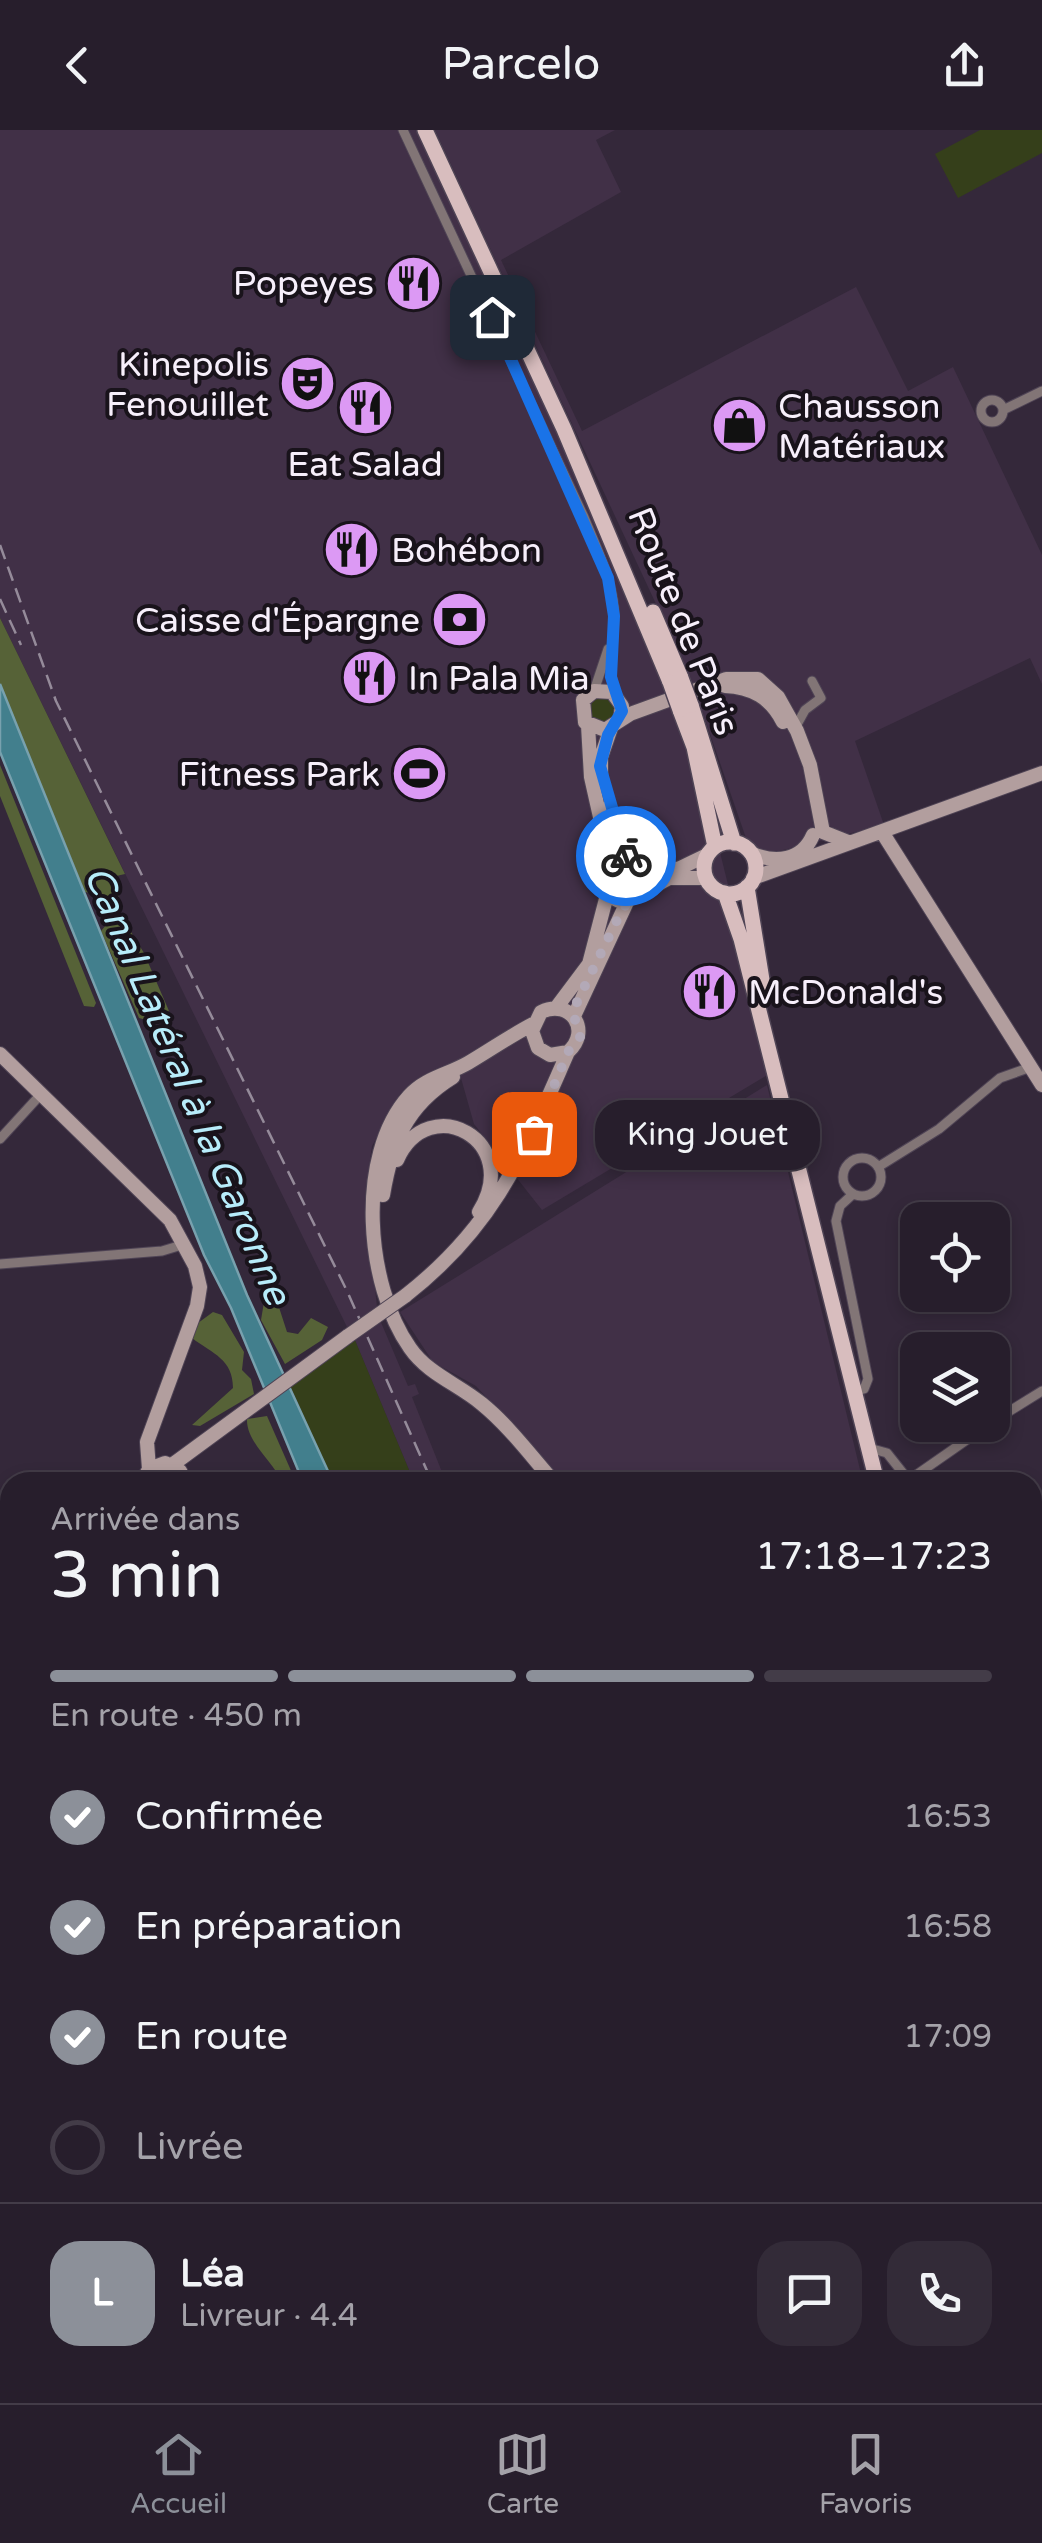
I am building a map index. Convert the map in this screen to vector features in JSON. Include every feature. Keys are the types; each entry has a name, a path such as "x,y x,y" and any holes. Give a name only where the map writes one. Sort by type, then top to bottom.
{"main road":[{"name":"Route de Paris","path":"426,130 675,680 734,843"},
{"path":"588,725 615,724 650,706 726,679 758,679 784,705 796,728 810,765 821,842"},
{"path":"704,688 742,687 773,706 800,765 821,842"},
{"path":"545,1472 494,1414 432,1371 410,1349 380,1284 375,1234 378,1161 398,1111 428,1080 459,1068 533,1024 542,1012 556,1008 589,964 607,896 603,878 610,866 582,704 594,691 650,706"},
{"path":"617,697 615,724 601,757 600,776 633,865 643,879 641,891"},
{"name":"Route de Paris","path":"685,707 699,766 711,851"},
{"path":"610,866 684,868 711,851 734,843 751,853 784,859 821,842 848,842 882,832 1042,772"},
{"path":"882,832 1042,1085"},
{"path":"725,893 821,842"},
{"path":"706,878 711,851"},
{"path":"751,853 753,941 830,1262 844,1341"},
{"path":"154,1429 152,1442 176,1471 194,1449 251,1404 405,1296 452,1255 518,1167 568,1052 580,1037 574,1016 627,902 641,891 681,876 706,878 725,893 741,939 844,1341 862,1388 874,1472"},
{"path":"607,896 627,902"},
{"path":"556,1008 574,1016"},
{"path":"500,1196 545,1091 550,1068 533,1024"},
{"path":"375,1234 387,1172 403,1123 428,1093 510,1044 568,1052"},
{"path":"0,1054 165,1214 186,1244 200,1287 198,1306 147,1442 145,1472"},
{"path":"387,1172 410,1138 430,1128 455,1128 484,1148 492,1169 491,1188 452,1255"}],"street":[{"path":"404,130 584,518 608,578 613,627 610,670 617,697"},
{"path":"1003,410 1042,391"},
{"path":"594,691 613,627"},
{"path":"784,705 801,707 820,698 812,681"},
{"path":"796,728 815,701"},
{"path":"878,1167 939,1129 1000,1078 1031,1067"},
{"path":"0,1140 42,1093"},
{"path":"867,1159 878,1167 881,1178 877,1189 867,1196 853,1194 844,1180 849,1164 867,1159"},
{"path":"853,1194 840,1206 836,1221 854,1294 862,1388"},
{"path":"0,1264 162,1251 186,1244"},
{"path":"1010,1411 1042,1391"},
{"path":"923,1472 965,1442"},
{"path":"869,1448 880,1448 902,1472"},
{"path":"887,1472 899,1468"}],"shaded area":[{"path":"0,130 425,130 694,747 774,1071 542,1210 474,1124 457,1064 419,1078 401,1093 372,1146 365,1196 377,1307 347,1327 0,618"},
{"path":"435,130 615,130 596,140 621,192 501,260 582,431 856,287 908,391 953,367 1042,555 1042,684 1030,658 855,741 884,825 763,855 746,838 691,679"},
{"path":"767,1085 861,1472 555,1472 476,1386 433,1362 400,1312"},
{"path":"380,1320 408,1386 415,1384 419,1394 412,1397 442,1472 410,1472 354,1338"}],"green space":[{"path":"980,130 1042,130 1042,153 958,198 935,154"},
{"path":"0,618 125,874 112,877 119,898 85,892 0,684"},
{"path":"602,698 611,701 611,719 602,722 593,719 590,710 593,701"},
{"path":"0,765 96,1003 94,1007 84,1006 0,796"},
{"path":"623,870 632,873 632,891 623,894 614,891 611,882 614,873"},
{"path":"112,918 123,919 144,953 169,1011 150,1021 139,1018 101,931"},
{"path":"275,1295 287,1332 298,1334 311,1318 328,1327 322,1340 285,1364 261,1320 265,1296"},
{"path":"213,1312 222,1315 244,1352 242,1370 251,1379 254,1394 200,1426 192,1425 233,1388 226,1364 192,1338 198,1323"},
{"path":"352,1333 410,1472 329,1472 287,1379"},
{"path":"267,1416 292,1472 276,1472 255,1444 247,1419"}],"water":[{"path":"0,684 247,1295 328,1472 299,1472 231,1308 204,1255 0,752"}],"railway":[{"path":"0,545 56,701 347,1291 428,1472"},
{"path":"0,599 21,645"}],"way so far":[{"path":"534,1134 568,1052 580,1037 574,1016 577,1002 623,908 643,887 640,870 626,856"}],"place":[{"name":"Popeyes","path":"413,283"},
{"name":"Kinepolis Fenouillet","path":"308,384"},
{"name":"Eat Salad","path":"365,408"},
{"name":"Chausson Matériaux","path":"739,426"},
{"name":"Bohébon","path":"352,550"},
{"name":"Caisse d'Épargne","path":"459,620"},
{"name":"In Pala Mia","path":"369,678"},
{"name":"Fitness Park","path":"419,774"},
{"name":"McDonald's","path":"709,992"},
{"name":"King Jouet","path":"534,1134"}],"route":[{"path":"492,317 584,518 612,594 611,677 622,711 620,720 610,728 600,766 626,856"}],"water label":[{"name":"Canal Latéral à la Garonne","path":"188,1085"}]}
